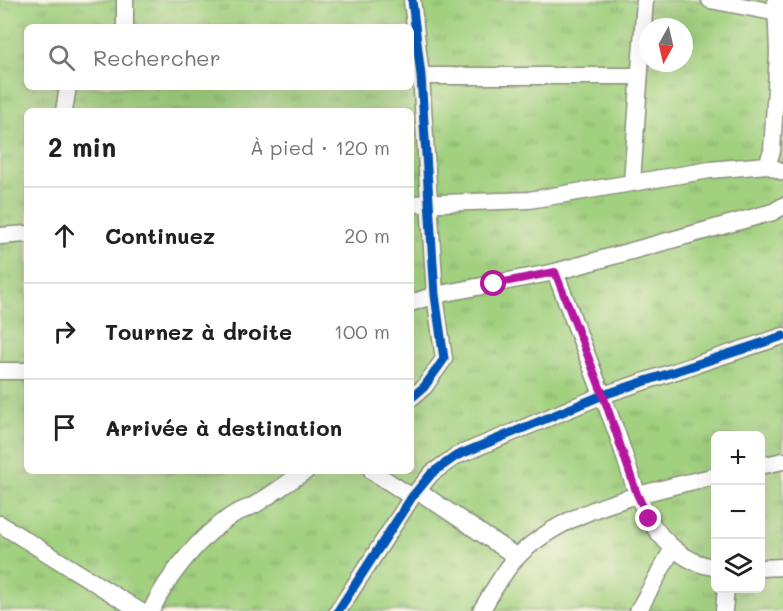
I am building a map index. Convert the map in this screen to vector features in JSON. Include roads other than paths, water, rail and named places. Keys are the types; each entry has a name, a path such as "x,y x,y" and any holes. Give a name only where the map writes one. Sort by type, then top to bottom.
{"street":[{"path":"124,24 125,0"},
{"path":"412,0 413,24"},
{"path":"632,182 645,0"},
{"path":"710,0 778,8 772,151 767,165"},
{"path":"414,38 435,295 444,359 424,387 414,395"},
{"path":"416,76 638,76"},
{"path":"64,108 68,90"},
{"path":"414,204 529,200 632,182 767,165 783,172"},
{"path":"414,302 435,295 555,272 773,212 783,206"},
{"path":"0,237 24,234"},
{"path":"555,272 603,395 637,494 649,519 673,548 705,566 711,567"},
{"path":"338,611 415,494 432,473 456,456 603,395 783,336"},
{"path":"0,371 24,371"},
{"path":"765,465 783,461"},
{"path":"151,611 157,598 180,567 215,528 231,515 256,504 301,474"},
{"path":"378,474 415,494 517,557"},
{"path":"481,611 495,586 517,557 557,527 637,494 711,477"},
{"path":"0,524 140,611"},
{"path":"638,611 673,548"},
{"path":"765,568 783,567"},
{"path":"724,611 726,593"}]}
